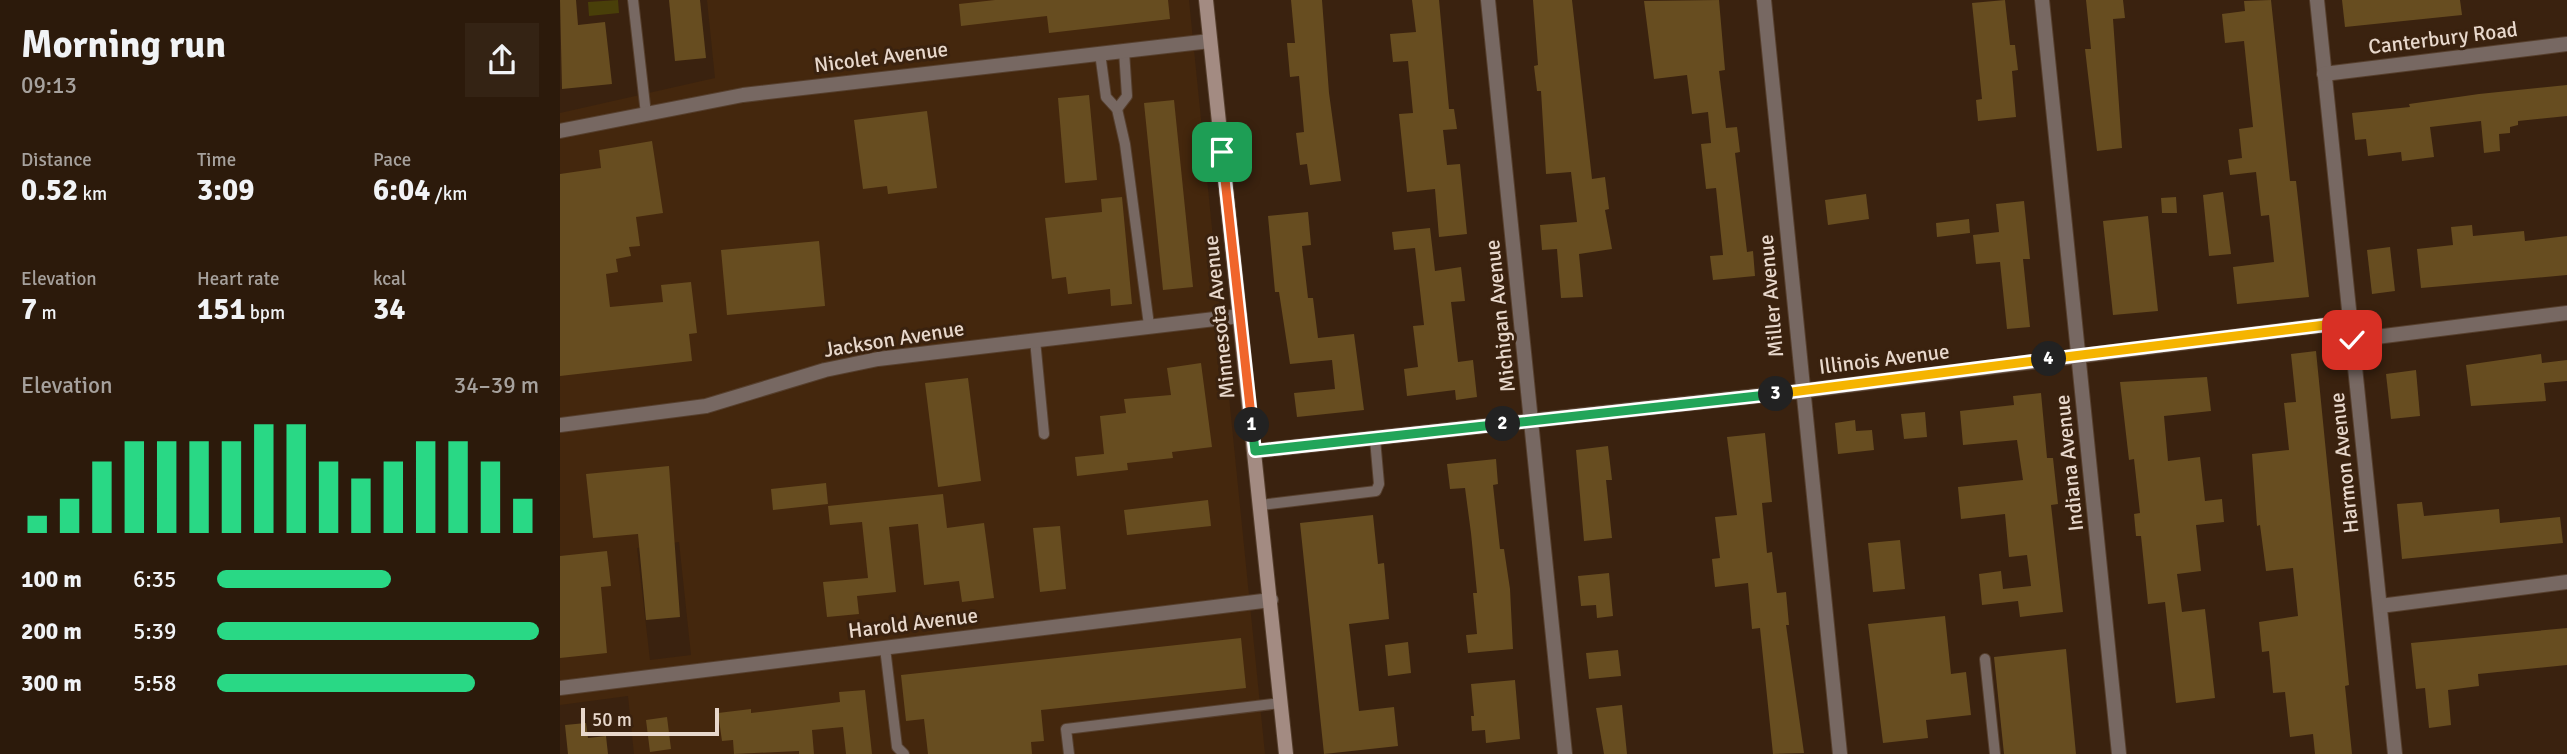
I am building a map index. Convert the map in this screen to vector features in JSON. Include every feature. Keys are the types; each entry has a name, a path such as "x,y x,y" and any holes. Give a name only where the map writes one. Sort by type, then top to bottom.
{"street":[{"name":"Minnesota Avenue","path":"1206,0 1262,505 1286,754"},
{"name":"Michigan Avenue","path":"1488,0 1564,754"},
{"name":"Miller Avenue","path":"1764,0 1801,391 1840,754"},
{"name":"Indiana Avenue","path":"2042,0 2119,754"},
{"name":"Harmon Avenue","path":"2317,0 2395,754"},
{"name":"Nicolet Avenue","path":"560,131 743,95 1210,41"},
{"name":"Canterbury Road","path":"2324,74 2567,44"},
{"path":"2352,340 2567,313"},
{"name":"Jackson Avenue","path":"560,425 705,406 825,369 878,359 1240,316"},
{"name":"Illinois Avenue","path":"1255,451 1801,391 2350,322"},
{"path":"2380,606 2567,582"},
{"name":"Harold Avenue","path":"560,688 1272,600"}],"lane":[{"path":"633,0 646,114"},
{"path":"1117,109 1127,96 1124,51"},
{"path":"1100,53 1105,97 1117,109 1125,144 1149,326"},
{"path":"1035,340 1044,434"},
{"path":"1262,505 1376,491 1379,484 1376,439"},
{"path":"885,648 897,747 904,754"},
{"path":"1985,659 1995,754"},
{"path":"1069,754 1066,729 1281,703"}],"shaded area":[{"path":"618,0 619,13 589,16 588,2"},
{"path":"707,0 1189,0 1265,754 634,754 628,696 560,705 560,113 715,78","holes":["679,542 691,655 650,660 637,548"]}],"building":[{"path":"560,0 576,0 578,25 605,22 612,84 562,89"},
{"path":"669,0 700,0 706,58 675,61"},
{"path":"995,0 1168,0 1170,19 1049,33 1047,16 961,26 959,4"},
{"path":"1291,0 1322,0 1329,93 1341,181 1310,185 1307,164 1300,165 1296,133 1304,132 1299,76 1290,77 1287,43 1295,43"},
{"path":"1412,0 1439,0 1449,109 1454,109 1457,129 1443,130 1447,165 1460,164 1467,234 1439,237 1435,189 1407,192 1399,114 1413,113 1408,61 1393,62 1390,34 1416,32"},
{"path":"1533,0 1572,0 1592,179 1605,177 1609,209 1605,210 1612,249 1579,254 1583,297 1561,298 1557,249 1542,250 1540,225 1577,222 1571,172 1546,174 1541,91 1537,91 1534,66 1538,65"},
{"path":"1719,0 1725,70 1719,71 1726,128 1737,127 1740,152 1735,153 1747,252 1753,251 1755,276 1713,280 1710,256 1723,255 1716,188 1706,189 1701,144 1711,143 1708,112 1692,114 1687,75 1654,79 1644,1"},
{"path":"2005,0 2010,45 2015,45 2018,70 2012,71 2016,117 1978,121 1976,100 1982,99 1972,3"},
{"path":"2086,0 2123,0 2125,18 2113,19 2122,148 2097,151 2085,49 2091,49"},
{"path":"2271,0 2290,181 2296,181 2309,297 2237,304 2233,267 2274,262 2269,215 2261,216 2256,172 2230,175 2228,160 2242,158 2239,129 2253,127 2244,41 2225,43 2222,14 2245,11 2244,1"},
{"path":"2342,0 2460,0 2462,15 2345,27"},
{"path":"2567,85 2567,116 2518,121 2518,125 2510,127 2510,133 2499,134 2500,151 2484,153 2481,121 2430,127 2434,157 2402,161 2401,152 2368,156 2366,139 2355,140 2352,113 2410,107 2409,104 2479,94"},
{"path":"1089,95 1097,180 1065,183 1058,98"},
{"path":"1174,100 1193,287 1163,290 1144,103"},
{"path":"927,111 937,188 888,194 887,186 863,189 854,120"},
{"path":"652,141 663,213 636,217 640,246 629,247 631,256 616,259 618,272 606,274 610,307 663,302 661,285 691,282 697,333 689,334 692,361 560,376 560,174 601,168 599,150"},
{"path":"2223,192 2231,254 2209,256 2203,195"},
{"path":"1866,194 1869,219 1828,225 1825,200"},
{"path":"1122,197 1132,304 1111,306 1110,289 1068,294 1066,277 1052,279 1045,218 1102,212 1101,199"},
{"path":"2176,197 2177,213 2162,213 2161,198"},
{"path":"2024,201 2030,259 2023,259 2030,327 2007,329 2000,262 1976,264 1973,235 1999,232 1996,204"},
{"path":"1308,212 1311,245 1302,246 1308,298 1313,298 1318,338 1354,334 1364,410 1297,417 1294,393 1335,389 1332,360 1290,364 1279,292 1275,292 1268,216"},
{"path":"2148,216 2158,311 2113,315 2103,221"},
{"path":"1969,219 1970,233 1937,237 1936,223"},
{"path":"2472,225 2473,236 2524,231 2525,241 2567,236 2567,275 2421,288 2417,249 2453,245 2451,227"},
{"path":"1430,228 1435,271 1461,267 1465,301 1451,302 1458,362 1473,360 1477,397 1456,400 1455,390 1407,396 1404,369 1418,367 1413,326 1424,325 1415,248 1394,250 1392,232"},
{"path":"819,241 825,306 727,315 721,250"},
{"path":"2390,247 2395,291 2372,294 2367,250"},
{"path":"2316,351 2349,685 2345,686 2352,754 2315,754 2313,734 2290,737 2285,692 2273,693 2269,651 2262,652 2259,622 2298,616 2293,568 2266,571 2260,525 2257,526 2252,454 2289,450 2284,403 2296,402 2291,354"},
{"path":"2541,354 2542,363 2567,360 2567,381 2544,383 2546,401 2471,406 2466,365"},
{"path":"1201,363 1212,447 1172,452 1173,458 1127,463 1128,470 1077,476 1075,457 1104,454 1100,416 1126,413 1124,399 1171,395 1167,368"},
{"path":"2416,370 2420,416 2391,419 2386,374"},
{"path":"2207,377 2211,411 2164,416 2168,461 2200,457 2205,501 2222,499 2224,522 2196,525 2201,571 2177,574 2182,612 2205,609 2215,698 2176,703 2165,602 2148,604 2141,536 2136,536 2134,514 2140,513 2134,459 2129,460 2120,382"},
{"path":"968,378 981,481 938,487 925,383"},
{"path":"2041,393 2047,458 2053,458 2058,504 2051,505 2063,612 2020,617 2018,601 1982,605 1979,574 2001,571 2003,589 2031,586 2027,555 2009,557 2005,514 1961,519 1958,487 2023,480 2017,440 1963,445 1960,411 2014,405 2013,396"},
{"path":"1925,412 1927,437 1904,439 1901,414"},
{"path":"1855,420 1856,431 1872,430 1874,450 1838,454 1835,423"},
{"path":"1765,433 1772,502 1762,503 1767,553 1772,552 1777,593 1786,592 1789,625 1786,625 1804,753 1773,754 1760,628 1752,629 1748,583 1715,587 1712,559 1720,558 1715,517 1737,515 1727,437"},
{"path":"1608,446 1612,480 1606,480 1612,538 1584,541 1576,450"},
{"path":"1496,459 1498,484 1493,485 1500,549 1504,549 1510,589 1513,649 1468,653 1466,635 1477,634 1473,593 1477,593 1471,533 1465,488 1450,489 1447,464"},
{"path":"669,466 680,617 646,620 638,534 593,538 586,474"},
{"path":"826,483 828,504 773,510 771,489"},
{"path":"943,494 947,528 984,523 994,598 962,602 959,581 924,585 918,524 889,527 896,592 857,596 859,614 827,617 823,582 868,578 862,522 830,525 828,506"},
{"path":"1208,500 1211,526 1127,535 1124,510"},
{"path":"2422,502 2424,516 2499,509 2500,523 2560,517 2563,543 2402,559 2397,504"},
{"path":"1373,515 1378,564 1384,563 1389,619 1349,624 1359,711 1394,707 1398,746 1324,754 1300,523"},
{"path":"1060,526 1066,589 1040,592 1033,528"},
{"path":"1900,540 1905,589 1873,592 1868,543"},
{"path":"607,551 611,586 601,587 607,653 560,658 560,556"},
{"path":"1609,573 1613,616 1597,618 1596,605 1581,606 1578,576"},
{"path":"1945,616 1951,674 1966,672 1971,715 1926,720 1928,738 1883,743 1868,624"},
{"path":"2567,628 2567,665 2478,674 2479,686 2448,690 2451,725 2429,728 2425,688 2416,689 2411,643"},
{"path":"1241,638 1246,688 1041,710 1044,741 1031,742 1032,754 928,754 924,719 906,721 901,675"},
{"path":"1408,642 1411,673 1388,676 1385,645"},
{"path":"2066,649 2076,754 2004,754 1994,657"},
{"path":"1618,650 1621,676 1589,679 1586,653"},
{"path":"1515,680 1520,739 1486,743 1485,730 1472,731 1471,716 1474,716 1471,684"},
{"path":"865,690 872,754 846,754 843,727 812,730 814,754 799,754 799,751 734,754 733,740 722,741 718,713 751,709 751,713 840,702 839,692"},
{"path":"1622,705 1627,754 1604,754 1596,708"},
{"path":"667,717 671,749 650,752 646,720"},
{"path":"586,723 588,738 606,736 608,754 568,754 565,725"}],"route":[{"path":"1222,152 1255,451 1801,391 2350,322 2352,340"}]}
